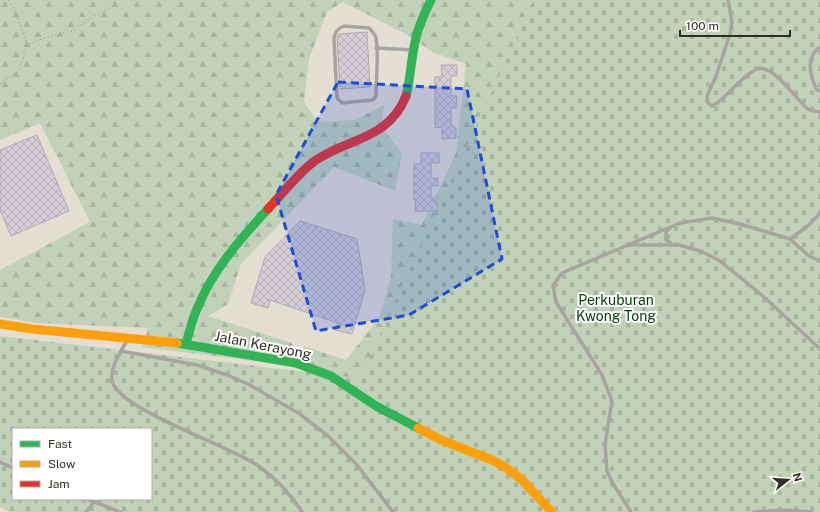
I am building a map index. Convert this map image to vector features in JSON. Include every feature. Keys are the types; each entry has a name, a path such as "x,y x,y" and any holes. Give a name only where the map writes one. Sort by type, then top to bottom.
{"street":[{"path":"186,344 198,305 215,276 239,243 309,165 318,158 366,137 387,124 398,112 408,88 415,42 425,12 431,0"},
{"name":"Jalan Kerayong","path":"0,324 32,329 186,344 312,368 331,376 392,415 441,440 492,460 505,467 521,479 552,512"}],"lane":[{"path":"728,0 732,22 730,34 716,76 707,96 707,102 712,106 721,101 742,80 758,69 767,69 778,77 809,110 820,112"},
{"path":"344,26 369,28 374,33 376,48 375,98 372,100 342,103 337,98 334,39 335,32 344,26"},
{"path":"820,47 815,51 811,61 810,70 817,90 820,91"},
{"path":"376,48 414,50"},
{"path":"790,239 809,225 820,213"},
{"path":"631,512 612,482 607,471 605,445 612,401 602,375 556,302 553,285 562,273 680,223 712,218 740,224 790,239 809,256 820,261"},
{"path":"680,223 669,228 666,232 666,240 670,244 702,251 720,260 764,297 820,349"},
{"path":"626,245 678,245"},
{"path":"128,338 113,366 112,381 117,390 136,406 174,426 224,447 260,467 276,481 302,512"},
{"path":"121,351 197,365 227,375 248,384 300,414 328,436 358,465 393,512"},
{"path":"0,462 12,468"},
{"path":"89,500 120,512"},
{"path":"86,512 94,502"},
{"path":"754,512 786,510 812,512"}],"path":[{"path":"0,84 19,70 27,45 14,8 9,0"},
{"path":"27,45 72,31 94,16 112,7 115,0"}],"highlighted area":[{"path":"338,82 467,89 502,259 409,315 316,331 276,195"}],"green space":[{"path":"0,0 571,0 372,368 349,385 303,369 304,346 346,360 379,318 391,276 393,219 422,225 456,153 466,64 432,52 411,37 343,2 327,12 309,59 304,102 318,122 355,120 384,105 381,126 402,153 395,191 334,167 241,264 228,304 208,316 292,343 293,352 286,365 142,347 148,328 36,323 0,317 0,270 90,222 40,123 0,140"},
{"name":"Perkuburan Kwong Tong","path":"534,0 820,0 820,512 10,512 0,507 0,336 360,378"}],"building":[{"path":"367,32 370,87 340,89 337,39 339,34"},
{"path":"441,65 457,65 457,76 451,76 451,96 457,96 456,108 451,108 451,125 456,128 456,138 442,139 442,127 435,128 435,77 442,77"},
{"path":"37,135 69,211 11,236 0,210 0,150"},
{"path":"421,153 439,153 439,163 431,163 431,178 438,178 438,186 431,186 431,198 434,198 434,201 437,201 437,211 415,211 416,200 414,200 414,164 421,164"},
{"path":"300,221 357,239 365,290 352,334 335,330 338,323 270,300 268,308 251,303 265,257"}],"traffic: fast":[{"path":"406,96 417,33 422,18 431,0"},
{"path":"186,344 195,313 211,281 238,243 268,209"},
{"path":"177,343 296,363 331,376 376,406 418,428"}],"traffic: slow":[{"path":"0,324 32,329 177,343"},
{"path":"418,428 441,440 492,460 505,467 521,479 552,512"}],"traffic: jam":[{"path":"268,209 297,177 316,160 367,136 389,121 399,110 406,96"}]}
